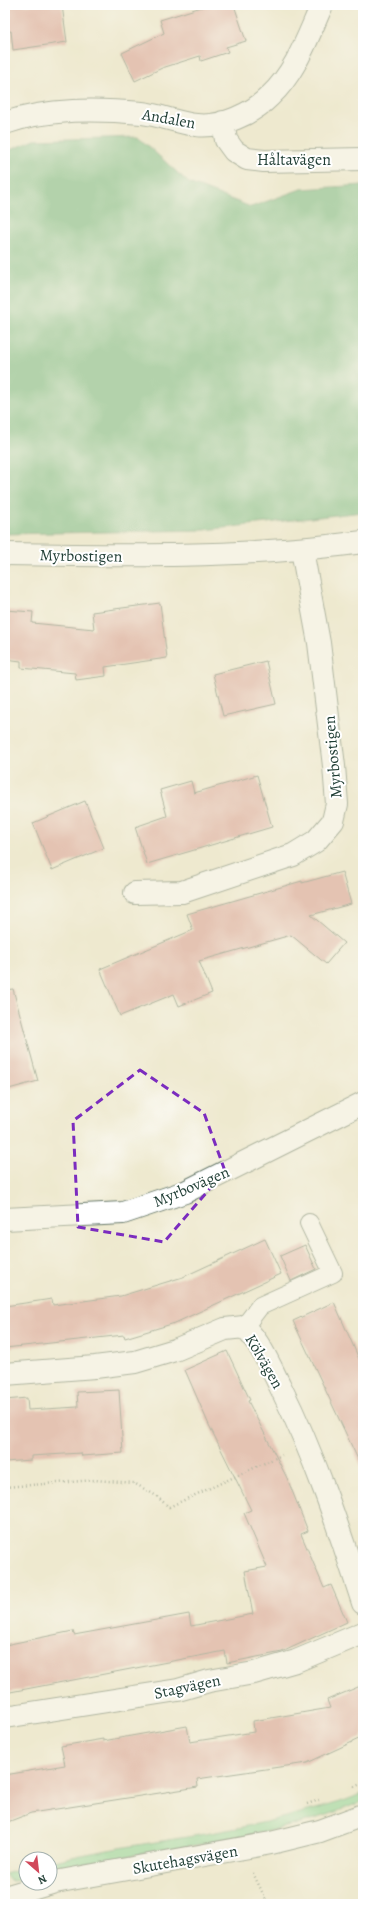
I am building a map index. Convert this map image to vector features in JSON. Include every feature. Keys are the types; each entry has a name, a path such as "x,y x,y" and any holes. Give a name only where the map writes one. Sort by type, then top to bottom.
{"street":[{"name":"Andalen","path":"5,123 26,116 95,110 145,114 197,125 223,122 241,116 270,97 293,68 322,5"},
{"name":"Håltavägen","path":"223,122 226,140 234,150 247,159 264,161 363,159"},
{"name":"Myrbostigen","path":"5,554 136,556 302,550 363,542"},
{"name":"Myrbostigen","path":"135,893 182,892 293,855 316,841 333,821 337,804 334,760 319,643 302,550"},
{"name":"Myrbovägen","path":"5,1219 123,1213 185,1192 363,1102"},
{"name":"Kölvägen","path":"5,1374 95,1367 135,1362 176,1350 225,1329 244,1327 253,1335 268,1361 306,1443 337,1523 363,1603"},
{"name":"Stagvägen","path":"5,1717 178,1690 209,1681 254,1673 296,1661 363,1633"},
{"name":"Skutehagsvägen","path":"5,1897 55,1882 241,1850 320,1831 363,1815"}],"lane":[{"path":"244,1327 260,1306 333,1273 309,1222"}],"path":[{"path":"5,1487 95,1480 134,1483 156,1495 169,1507 306,1443"},
{"path":"241,1850 268,1904"}],"highlighted area":[{"path":"140,1070 204,1113 225,1171 164,1242 78,1227 73,1121"}],"green space":[{"path":"138,137 189,183 251,207 301,189 363,185 363,512 205,530 5,534 5,152 34,140"},
{"path":"363,1793 363,1801 312,1820 285,1827 232,1839 87,1863 58,1870 58,1860 112,1849 205,1834 266,1822 347,1800"},
{"path":"18,1870 18,1880 9,1880 5,1874"}],"building":[{"path":"5,5 62,5 67,42 13,50 11,31 5,32"},
{"path":"208,5 234,5 246,41 226,47 228,52 201,61 200,56 162,68 135,81 122,53 164,33 160,20"},
{"path":"160,603 167,658 105,667 106,676 76,680 75,673 21,668 21,661 5,659 5,610 33,612 32,623 94,629 92,612"},
{"path":"266,661 276,704 223,716 213,674"},
{"path":"257,775 272,827 147,864 135,827 167,816 160,790 191,781 194,793"},
{"path":"85,801 104,848 52,870 33,823"},
{"path":"342,872 351,904 311,915 344,943 326,964 291,935 199,961 212,993 179,1006 174,994 120,1016 100,969 193,930 187,914 302,881 302,883"},
{"path":"13,989 38,1081 5,1090 5,990"},
{"path":"265,1239 281,1274 175,1323 125,1338 124,1335 5,1348 5,1306 52,1299 53,1305 121,1296 183,1277"},
{"path":"305,1245 316,1269 291,1281 280,1256"},
{"path":"334,1302 363,1368 363,1470 293,1321"},
{"path":"227,1351 250,1400 248,1401 287,1478 308,1531 301,1534 324,1588 331,1585 347,1622 282,1652 227,1663 225,1651 5,1693 5,1645 73,1631 74,1635 189,1614 191,1626 253,1614 245,1571 267,1567 244,1513 251,1510 209,1425 185,1370"},
{"path":"119,1390 123,1453 82,1456 81,1453 31,1456 31,1460 5,1462 5,1400 27,1398 28,1410 78,1407 77,1392"},
{"path":"363,1685 363,1737 307,1763 197,1779 198,1787 31,1813 5,1823 5,1775 65,1765 61,1746 103,1739 103,1741 187,1726 190,1742 254,1732 253,1721 330,1708 327,1700"}]}
